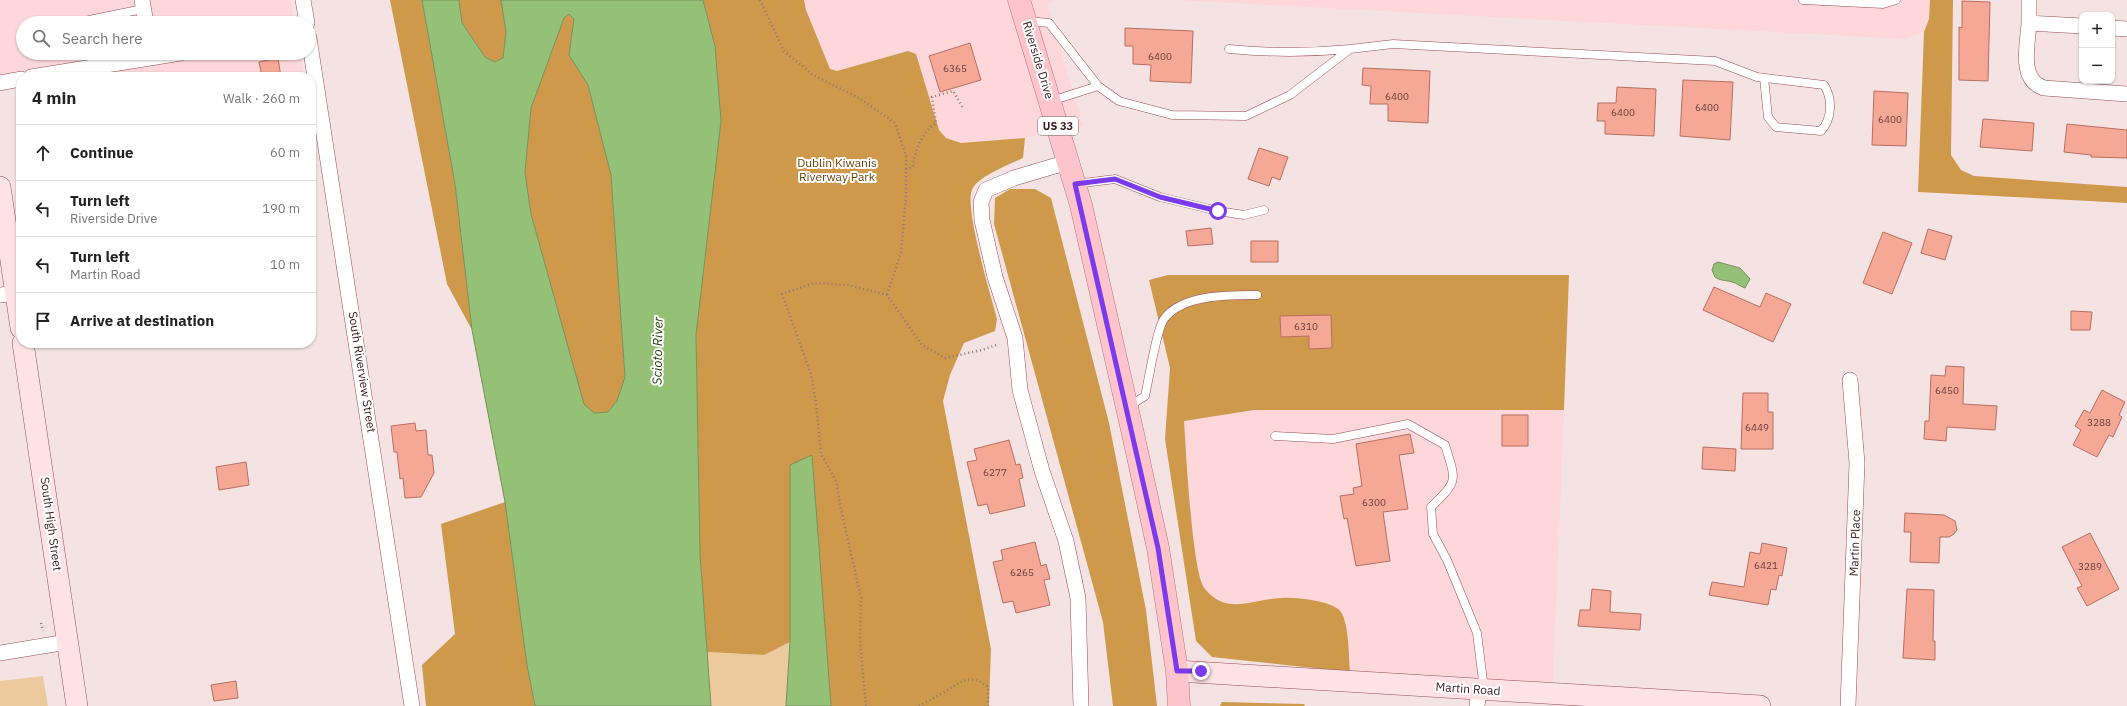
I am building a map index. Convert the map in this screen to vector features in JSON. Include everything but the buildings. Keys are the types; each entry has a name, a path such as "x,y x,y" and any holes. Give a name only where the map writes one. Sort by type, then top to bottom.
{"main road":[{"name":"Riverside Drive","path":"1019,0 1027,20 1075,184 1127,408 1158,548 1177,671 1179,706"}],"street":[{"path":"303,0 306,16"},
{"path":"2029,0 2027,68 2029,77 2035,84 2044,88 2127,94"},
{"path":"2029,22 2079,26"},
{"path":"2115,28 2127,29"},
{"path":"58,72 123,60"},
{"name":"South Riverview Street","path":"312,60 314,72"},
{"path":"0,83 16,80"},
{"name":"South Riverview Street","path":"316,83 412,706"},
{"path":"1068,162 1014,178 986,190 981,202 982,220 995,277 1015,338 1020,390 1042,471 1066,541 1078,598 1081,706"},
{"path":"0,187 8,294 16,315"},
{"name":"South High Street","path":"24,348 77,706"},
{"name":"Martin Place","path":"1848,706 1857,463 1850,380"},
{"path":"0,653 68,642"},
{"name":"Martin Road","path":"1177,671 1480,695 1760,706"}],"lane":[{"path":"1803,0 1883,4 1896,0"},
{"path":"113,16 144,11"},
{"path":"1027,20 1049,23 1098,86 1119,101 1172,115 1246,116 1290,95 1350,49"},
{"path":"1229,49 1273,53 1307,53 1393,44 1716,61 1757,78 1764,78 1824,85 1830,95 1828,123 1821,131 1776,127 1768,117 1764,78"},
{"path":"1051,102 1098,86"},
{"path":"1075,184 1115,179 1160,197 1218,211 1244,215 1264,210"},
{"path":"1127,408 1145,396 1157,340 1164,319 1180,306 1214,296 1257,295"},
{"path":"1275,436 1333,439 1408,424 1445,445 1453,473 1450,488 1431,507 1433,534 1447,560 1477,633 1480,695"}],"path":[{"path":"760,0 784,51 813,75 859,98 895,123 906,156 906,197 901,252 888,295"},
{"path":"906,169 913,167 918,146 929,127 936,123 932,97 953,91 963,108"},
{"path":"866,706 860,642 861,598 836,481 821,454 816,403 811,374 782,294 814,283 848,285 888,295 922,345 945,358 982,350 1015,338"},
{"path":"919,706 942,694 960,681 980,680 988,687 988,706"}],"shaded area":[{"path":"0,0 291,0 293,16 16,16 16,60 301,60 303,72 16,72 16,79 0,87"},
{"path":"804,0 1055,0 1047,3 1083,126 1025,138 961,143 946,138 939,130 908,51 837,71 830,69 806,10"},
{"path":"1175,0 1930,0 1929,19 1924,32 1905,39"},
{"path":"1253,410 1564,410 1553,684 1350,672 1349,643 1281,598 1243,605 1217,601 1203,588 1194,547 1184,421"},
{"path":"790,642 786,706 711,706 707,652 764,655"},
{"path":"43,676 48,706 0,706 0,681"}],"green space":[{"path":"390,0 422,0 455,184 472,330 447,284"},
{"path":"459,0 501,0 506,32 503,58 495,62 485,57 462,23"},
{"name":"Dublin Kiwanis Riverway Park","path":"703,0 804,0 806,10 830,69 837,71 908,51 916,54 939,130 946,138 961,143 1025,138 1023,158 987,176 975,185 972,190 972,214 975,232 984,273 997,319 995,331 964,343 950,375 943,401 991,649 989,706 831,706 812,456 790,465 790,642 764,655 707,652 700,554 696,335 721,121 715,46"},
{"path":"1930,0 1953,0 1951,155 1961,170 1974,176 2127,187 2127,203 1918,192 1924,32 1929,19"},
{"path":"569,14 574,18 569,55 588,85 611,175 625,377 617,401 608,412 594,413 584,405 531,214 525,172 531,108 564,18"},
{"path":"1010,189 1035,189 1051,198 1109,423 1146,610 1157,706 1113,706 1103,622 994,224 995,198"},
{"path":"1168,275 1569,275 1564,410 1254,410 1184,421 1193,537 1200,579 1205,589 1213,597 1222,602 1231,604 1287,598 1313,600 1337,608 1344,617 1346,625 1350,672 1212,657 1196,641 1165,439 1170,368 1149,280"},
{"path":"505,502 527,665 535,706 426,706 422,665 455,634 441,524"},
{"path":"1222,702 1304,704 1305,706 1220,706"}],"water":[{"name":"Scioto River","path":"422,0 459,0 462,23 485,57 495,62 503,58 506,32 501,0 703,0 715,46 721,121 696,335 700,554 711,706 535,706 527,665 505,502 472,330 455,184","holes":["569,14 574,19 569,55 588,85 611,175 625,377 617,401 608,412 594,413 584,404 531,214 525,172 531,108 564,18"]},
{"path":"1718,262 1740,268 1750,279 1745,288 1734,282 1721,280 1715,277 1712,270 1714,264"},
{"path":"812,455 831,706 786,706 790,642 790,465"}],"route":[{"path":"1201,671 1177,671 1158,548 1092,253 1075,184 1100,179 1115,179 1160,197 1218,211"}]}
